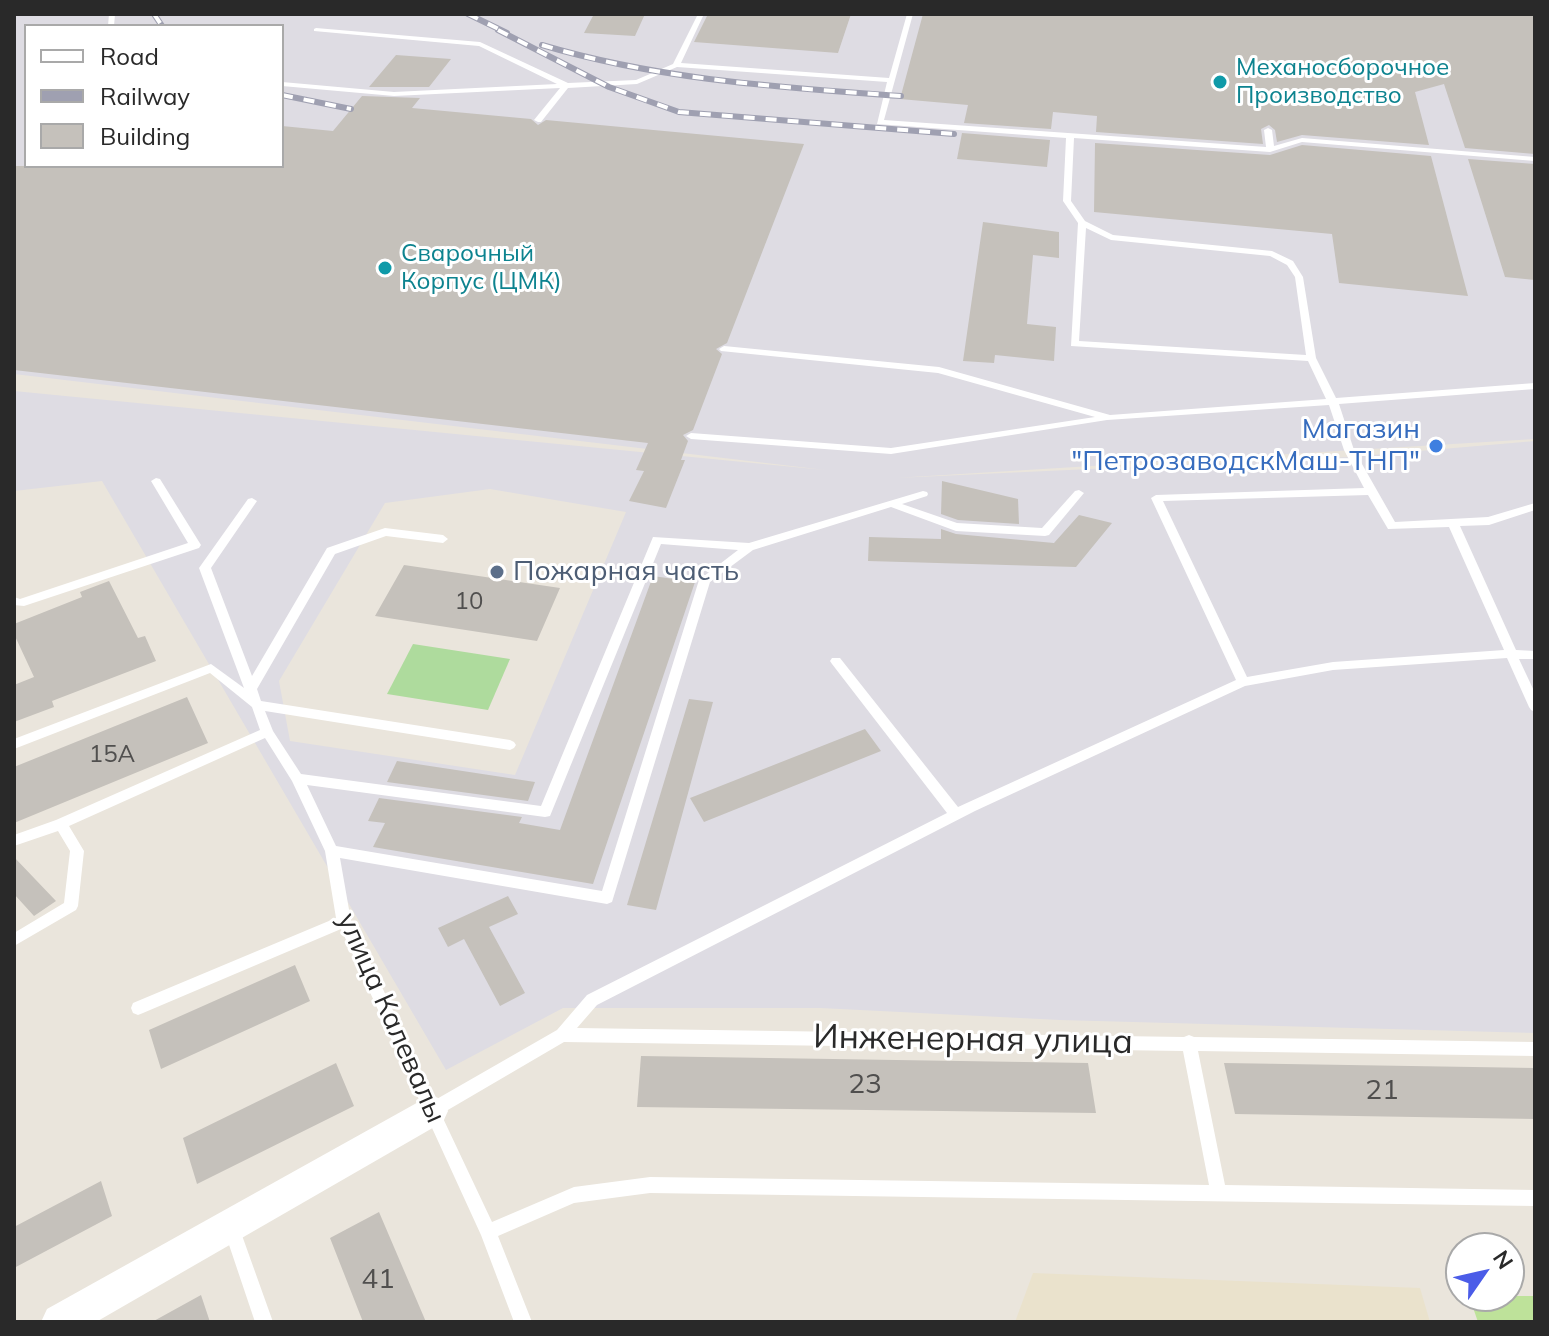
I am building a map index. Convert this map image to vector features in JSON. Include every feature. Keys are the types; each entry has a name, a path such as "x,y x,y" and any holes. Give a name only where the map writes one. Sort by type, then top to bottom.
{"street":[{"path":"60,1322 431,1111"}],"lane":[{"path":"676,65 701,14"},
{"path":"910,14 880,122 1270,150 1302,140 1535,159"},
{"path":"316,30 480,44 566,85"},
{"path":"284,84 394,94 637,82 676,65 892,80"},
{"path":"895,67 909,68"},
{"path":"538,120 566,85"},
{"path":"1268,130 1270,150"},
{"path":"1070,138 1067,201 1082,223 1111,237 1272,254 1290,263 1299,277 1311,358 1333,402 1349,450 1392,526 1489,521 1535,506"},
{"path":"1082,223 1074,344 1311,358"},
{"path":"724,349 939,370 1110,418"},
{"path":"691,436 891,451 1110,418 1535,386"},
{"name":"улица Калевалы","path":"156,481 195,545 267,732 297,779 332,851 344,921 488,1232 523,1322"},
{"path":"1243,682 1156,498 1371,491"},
{"path":"895,505 956,527 1045,532 1079,493"},
{"path":"297,779 545,812 657,540 749,547 923,494"},
{"path":"205,568 252,501"},
{"path":"1454,525 1535,707"},
{"path":"252,687 331,551 385,532 443,539"},
{"path":"16,604 195,545"},
{"path":"332,851 607,898 705,580 749,547"},
{"path":"431,1111 562,1035 592,1000 956,815 1243,682 1333,666 1509,654 1535,655"},
{"path":"836,661 956,815"},
{"path":"14,744 211,668 257,705 510,745"},
{"path":"14,841 61,824 267,732"},
{"path":"14,940 71,906 77,851 61,824"},
{"path":"138,1008 344,921"},
{"name":"Инженерная улица","path":"562,1035 1535,1049"},
{"path":"1189,1042 1219,1193"},
{"path":"488,1232 574,1195 650,1185 1535,1198"},
{"path":"231,1227 264,1322"}],"shaded area":[{"path":"14,14 1535,14 1535,439 895,478 1350,457 1535,441 1535,1033 1060,1020 820,1008 563,1008 446,1070 102,481 14,491 14,391 825,470 14,374","holes":["490,489 626,512 515,775 290,741 279,681 385,503"]},
{"path":"1033,1273 1420,1288 1430,1322 1015,1322"}],"green space":[{"path":"413,644 510,659 488,710 387,694"},
{"path":"1525,1296 1535,1296 1535,1322 1478,1322 1475,1312 1525,1312"}],"building":[{"path":"594,14 645,14 635,36 584,33"},
{"path":"708,14 851,14 838,53 694,42"},
{"name":"Механосборочное Производство","path":"923,14 1535,14 1535,154 1465,148 1444,84 1415,92 1429,145 1302,135 1277,142 1275,130 1269,125 1261,129 1263,144 1096,132 1097,116 1053,112 1051,129 964,123 968,105 900,99"},
{"path":"396,55 451,59 429,87 369,87"},
{"name":"Сварочный Корпус (ЦМК)","path":"362,96 420,98 412,108 531,119 538,125 546,120 804,144 727,343 716,349 722,354 693,430 683,435 688,441 681,460 685,460 666,508 629,501 644,471 636,470 648,443 14,370 14,166 284,168 284,126 333,131"},
{"path":"962,133 1050,140 1047,167 957,159"},
{"path":"1095,143 1270,155 1302,145 1431,156 1468,296 1339,283 1332,234 1094,212"},
{"path":"1468,159 1535,164 1535,280 1505,277"},
{"path":"983,222 1059,232 1059,258 1033,255 1027,324 1056,327 1054,361 995,355 994,363 963,361"},
{"path":"942,481 1018,499 1019,524 958,520 941,514"},
{"path":"1079,515 1112,523 1076,567 868,561 869,537 941,539 941,529 956,534 1054,543"},
{"path":"404,565 560,588 537,641 375,616"},
{"path":"653,576 695,582 593,884 373,847 385,823 368,821 379,798 522,817 519,823 560,830"},
{"path":"109,581 138,638 145,636 156,661 52,701 54,707 14,722 14,685 34,677 14,634 14,624 82,597 80,592"},
{"path":"187,697 208,743 14,823 14,767"},
{"path":"689,699 713,702 656,910 627,905"},
{"path":"865,729 881,751 704,822 690,798"},
{"path":"397,761 535,782 528,801 387,782"},
{"path":"14,857 56,901 34,916 14,894"},
{"path":"508,896 518,914 489,927 525,993 500,1006 464,939 448,947 438,928"},
{"path":"295,965 310,1001 161,1069 149,1030"},
{"path":"641,1056 1088,1063 1096,1113 637,1107"},
{"path":"336,1063 354,1106 197,1184 183,1138"},
{"path":"1224,1063 1535,1068 1535,1119 1235,1114"},
{"path":"101,1181 112,1216 14,1268 14,1227"},
{"path":"379,1212 426,1322 363,1322 330,1238"},
{"path":"201,1295 210,1322 152,1322"}],"railway":[{"path":"154,14 161,24"},
{"path":"468,14 507,33"},
{"path":"498,30 609,87 679,112 954,134"},
{"path":"542,45 675,74 901,96"},
{"path":"284,95 351,109"}],"place":[{"name":"Механосборочное Производство","path":"1220,82"},
{"name":"Сварочный Корпус (ЦМК)","path":"385,268"},
{"name":"Магазин \"ПетрозаводскМаш-ТНП\"","path":"1436,446"},
{"name":"Пожарная часть","path":"497,572"}]}
